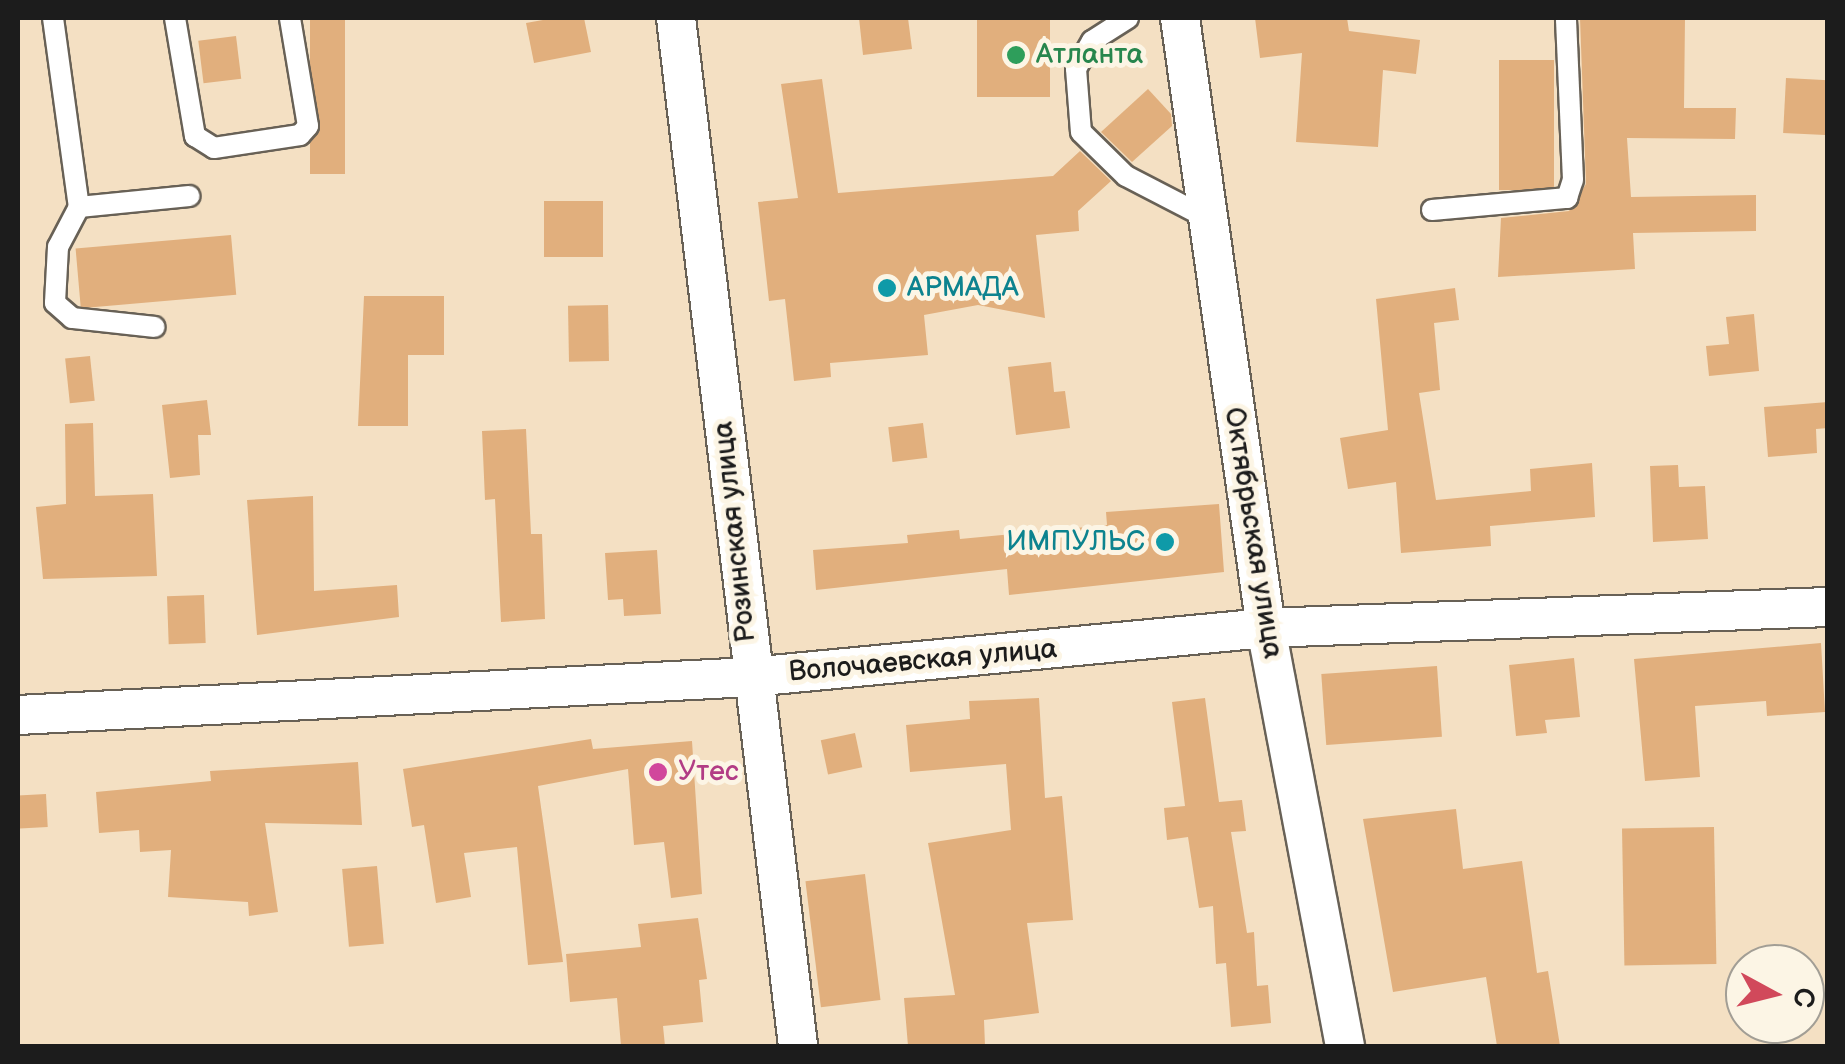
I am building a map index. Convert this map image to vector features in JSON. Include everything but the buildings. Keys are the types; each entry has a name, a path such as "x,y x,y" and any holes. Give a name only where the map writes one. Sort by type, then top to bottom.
{"street":[{"name":"Розинская улица","path":"676,18 751,677 798,1046"},
{"name":"Октябрьская улица","path":"1180,18 1266,628 1345,1046"},
{"name":"Волочаевская улица","path":"18,716 751,677 1266,628 1828,607"}],"lane":[{"path":"53,18 79,208 58,247 55,302 72,318 156,327"},
{"path":"175,18 195,136 214,148 300,135 308,126 290,18"},
{"path":"1128,18 1092,41 1076,69 1081,132 1126,176 1207,218"},
{"path":"1432,210 1567,198 1573,180 1566,18"},
{"path":"79,208 189,196"}],"place":[{"name":"Атланта","path":"1016,55"},
{"name":"АРМАДА","path":"887,288"},
{"name":"ИМПУЛЬС","path":"1165,542"},
{"name":"Утес","path":"658,772"}]}
